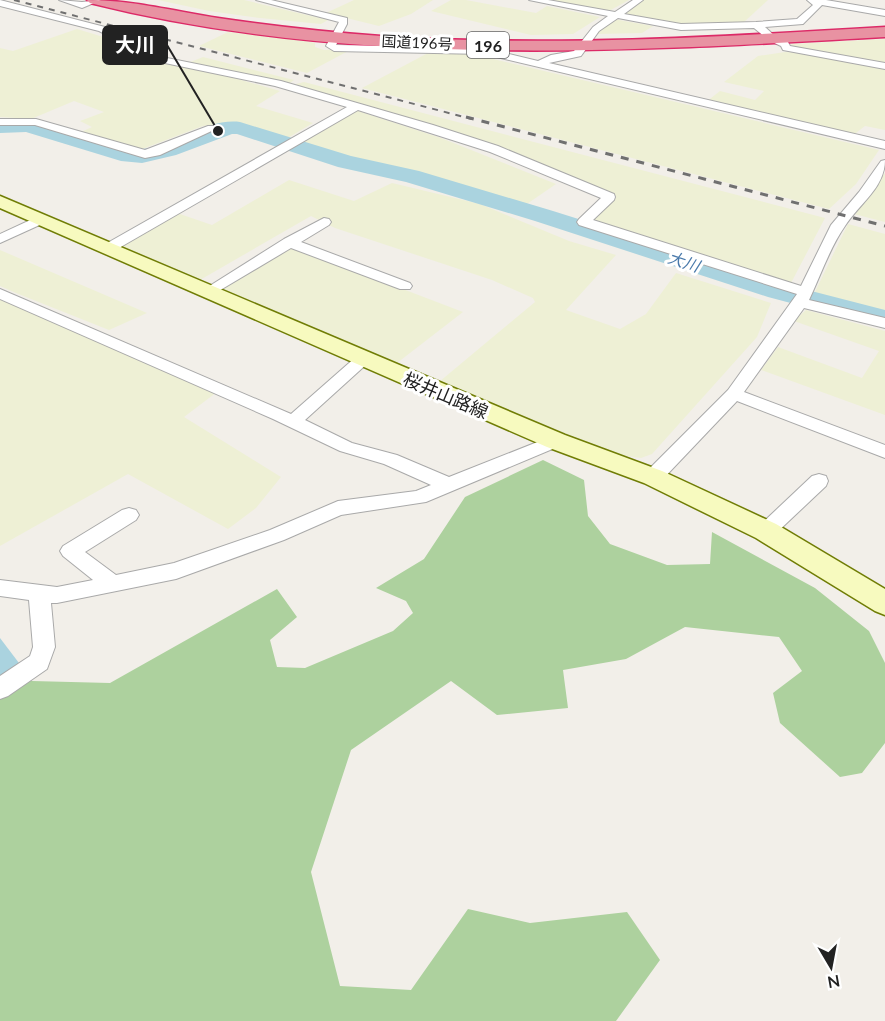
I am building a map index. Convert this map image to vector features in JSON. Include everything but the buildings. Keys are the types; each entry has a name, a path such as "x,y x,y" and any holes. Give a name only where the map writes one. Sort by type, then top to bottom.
{"highway":[{"name":"国道196号","path":"96,0 207,22 422,43 587,42 885,27"},
{"name":"国道196号","path":"126,0 238,20 339,34"},
{"name":"国道196号","path":"765,32 885,32"}],"main road":[{"name":"桜井山路線","path":"0,201 39,220 556,441 653,477 766,531 885,603"}],"street":[{"path":"63,0 82,5 96,0"},
{"path":"260,0 344,20 331,46 339,49 357,47 484,51 885,145"},
{"path":"533,0 681,27 765,32 800,22 818,6 815,0"},
{"path":"539,64 555,57 577,54 596,29 639,0"},
{"path":"815,0 885,13"},
{"path":"0,3 102,29 164,60 277,82 494,149 609,197 584,222 803,298 885,323"},
{"path":"765,32 785,44 786,48 885,66"},
{"path":"107,249 357,106"},
{"path":"1,121 36,122 145,154 156,152 212,128"},
{"path":"653,477 734,394 803,298 838,225 864,195 885,164"},
{"path":"0,239 39,220"},
{"path":"207,292 324,222"},
{"path":"288,242 405,286"},
{"path":"0,293 346,447 390,459 449,485"},
{"path":"292,422 363,359"},
{"path":"734,394 885,453"},
{"path":"0,588 57,595 176,571 226,555 338,508 419,497 556,441"},
{"path":"766,531 819,482"},
{"path":"113,584 70,551 129,515"},
{"path":"0,689 39,662 44,647 39,593"}],"green space":[{"path":"158,0 244,0 328,20 321,24 260,18 209,11"},
{"path":"354,0 433,0 411,14 379,26 326,13"},
{"path":"451,0 466,0 536,13 547,6 600,17 573,34 531,35 431,11"},
{"path":"539,0 629,0 607,12"},
{"path":"642,0 768,0 744,22 673,24 619,15"},
{"path":"613,19 653,26 642,33 597,34 596,32"},
{"path":"77,29 110,39 153,62 210,71 280,91 256,106 313,123 286,139 227,123 203,126 137,151 79,133 92,127 80,121 104,112 74,101 31,119 0,117 0,48 13,51"},
{"path":"228,32 300,40 315,43 315,47 324,50 352,49 307,73 199,46"},
{"path":"885,39 885,65 790,47 791,44"},
{"path":"785,52 802,53 885,69 885,130 865,126 852,136 706,102 720,91 755,100 764,91 724,82 758,56"},
{"path":"428,53 472,54 879,150 856,184 829,209 362,88"},
{"path":"203,57 294,80 287,85 188,63"},
{"path":"304,82 825,218 791,283 591,221 616,197 500,149 292,85"},
{"path":"355,110 441,138 556,184 524,206 457,186 352,161 297,142"},
{"path":"885,173 885,222 854,214"},
{"path":"289,180 354,201 392,183 480,204 569,241 616,255 566,310 620,329 646,314 676,273 771,303 757,337 652,454 641,458 619,455 439,382 535,302 533,298 492,280 335,228 311,216 200,280 117,245 177,213 212,225"},
{"path":"848,224 885,234 885,316 813,296"},
{"path":"290,246 463,312 397,363 219,288"},
{"path":"0,250 147,313 109,330 16,293 0,286"},
{"path":"0,298 217,392 184,417 281,477 256,508 228,529 128,474 0,546"},
{"path":"806,310 885,331 885,415 761,370 778,347 862,378 879,351 794,321"},
{"path":"543,460 584,480 588,516 610,544 667,565 710,564 712,532 815,588 869,631 885,663 885,743 862,773 840,777 780,723 773,693 802,671 779,637 685,627 626,659 563,670 568,708 497,715 451,681 351,750 311,872 340,986 411,990 468,909 530,923 627,912 660,960 616,1021 0,1021 0,682 110,683 277,589 297,617 270,640 277,667 305,668 393,631 413,613 406,601 376,588 424,559 465,497"}],"water":[{"path":"0,638 22,667 0,684"}],"waterway":[{"name":"大川","path":"0,127 27,126 129,156 168,151 217,131 230,127 240,128 346,162 411,176 544,216 778,291 885,319"}],"railway":[{"path":"14,0 472,119"},
{"path":"466,117 885,226"}],"place":[{"name":"大川","path":"218,131"}]}
